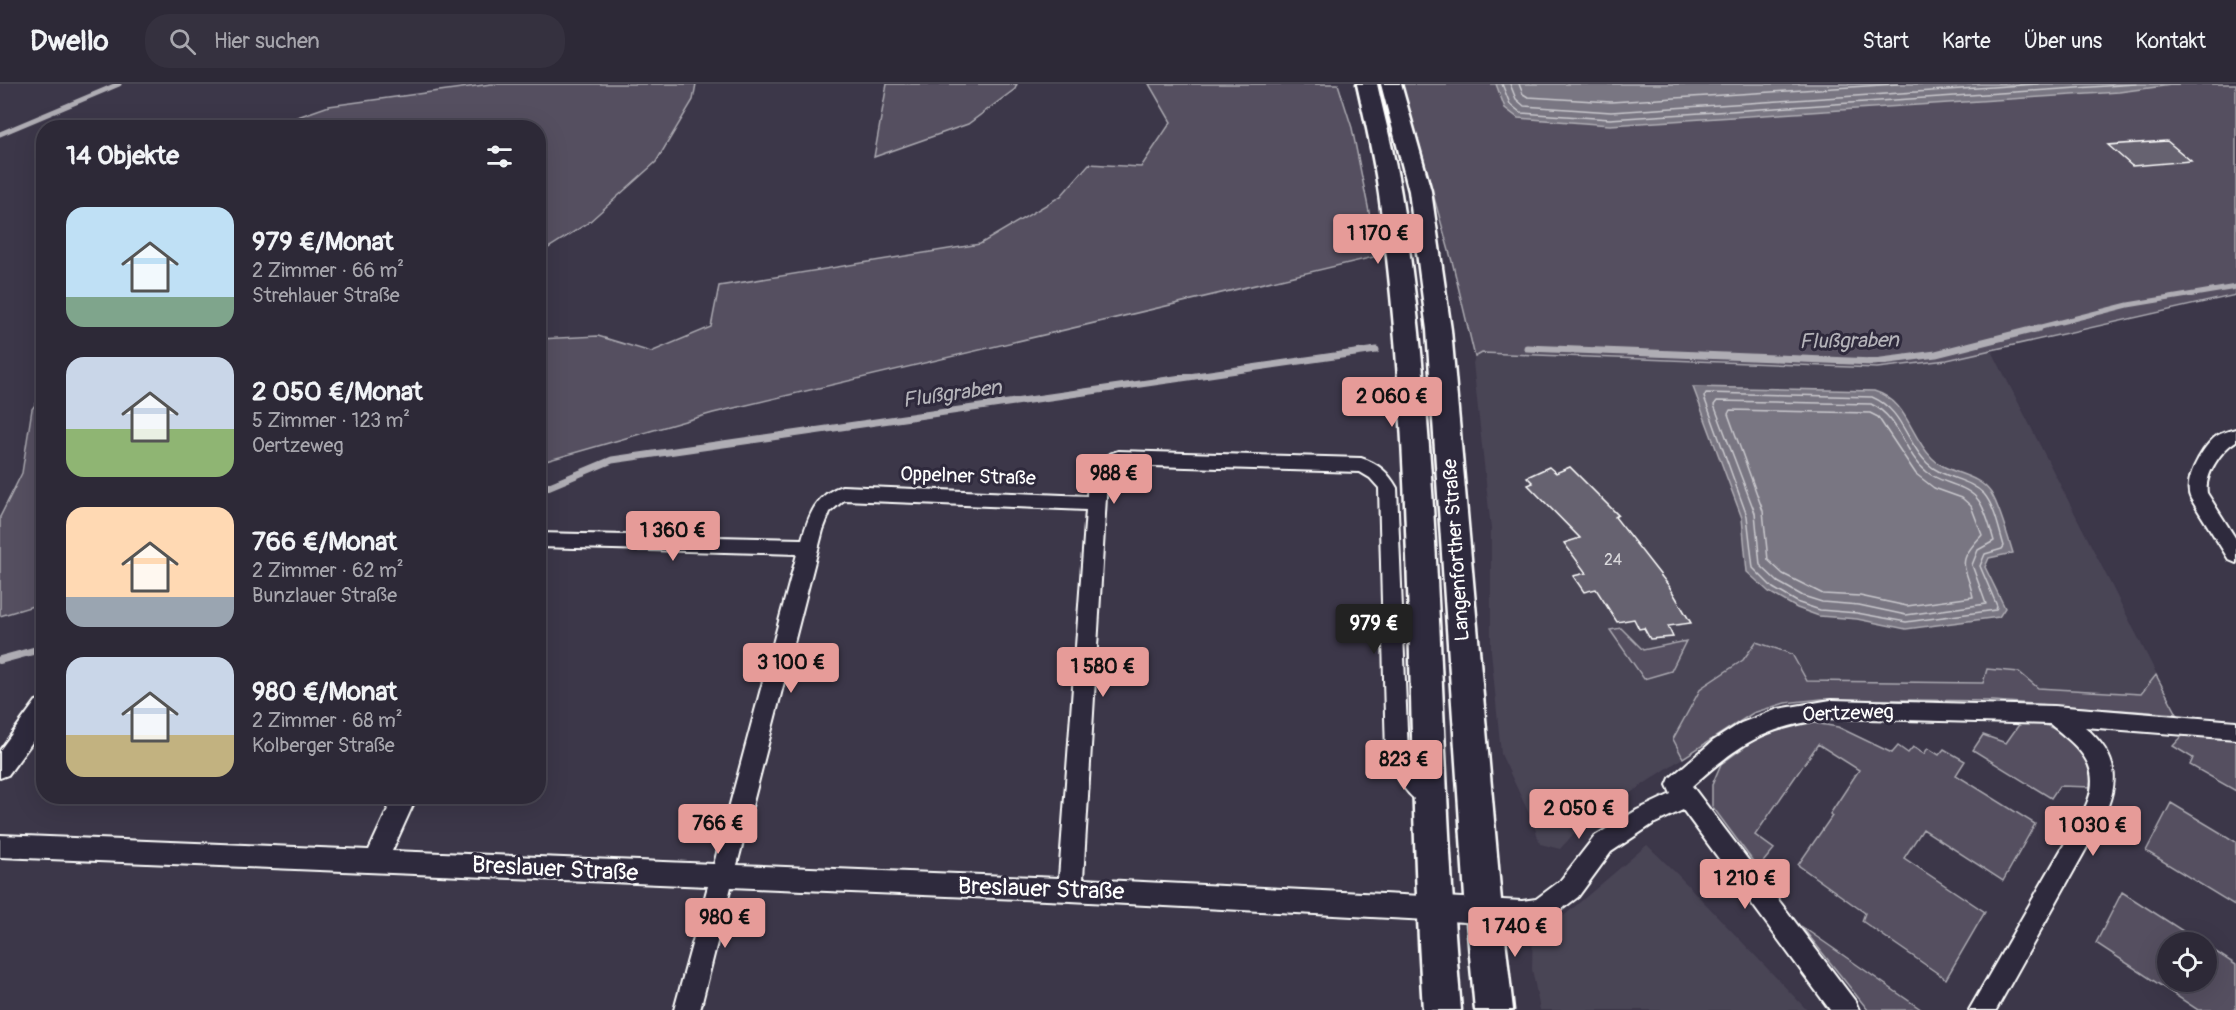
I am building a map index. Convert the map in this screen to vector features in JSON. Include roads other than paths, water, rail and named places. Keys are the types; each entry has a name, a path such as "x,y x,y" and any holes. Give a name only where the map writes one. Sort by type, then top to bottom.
{"main road":[{"name":"Langenforther Straße","path":"1366,84 1390,192 1407,334 1419,480 1434,908 1442,1010"},
{"name":"Langenforther Straße","path":"1391,84 1420,191 1439,330 1484,912 1494,1010"}],"street":[{"path":"2236,435 2227,436 2218,444 2197,488 2236,555"},
{"path":"1070,890 1096,503 1100,469 1106,461 1118,458 1361,465 1379,474 1388,488 1397,754 1408,778 1430,798"},
{"name":"Oppelner Straße","path":"809,547 823,504 831,496 842,493 1096,503"},
{"path":"546,540 809,547 687,1010"},
{"name":"Oertzeweg","path":"1434,908 1522,913 1541,910 1569,889 1603,844 1682,791 1748,730 1798,713 1831,709 2054,715 2236,730"},
{"path":"1982,1010 2092,817 2103,793 2103,771 2090,743 2054,715"},
{"path":"0,768 36,719"},
{"path":"1682,791 1846,1010"},
{"path":"376,861 402,804"},
{"name":"Breslauer Straße","path":"0,846 1070,890 1434,908"}],"water":[{"path":"1496,84 2179,84 2119,92 1610,125 1518,118 1505,108"},
{"path":"1693,387 1874,391 1894,402 1932,458 1946,468 1978,481 1994,498 2013,553 1989,558 1985,567 2005,608 1999,617 1906,629 1857,619 1819,616 1797,608 1769,592 1747,572 1742,518"}],"waterway":[{"path":"0,134 119,84"},
{"name":"Flußgraben","path":"2033,329 2128,305 2236,287"},
{"name":"Flußgraben","path":"1527,348 1874,362 1936,354 2039,328"},
{"name":"Flußgraben","path":"546,488 612,460 1376,350"},
{"name":"Flußgraben","path":"0,660 36,650"}]}
